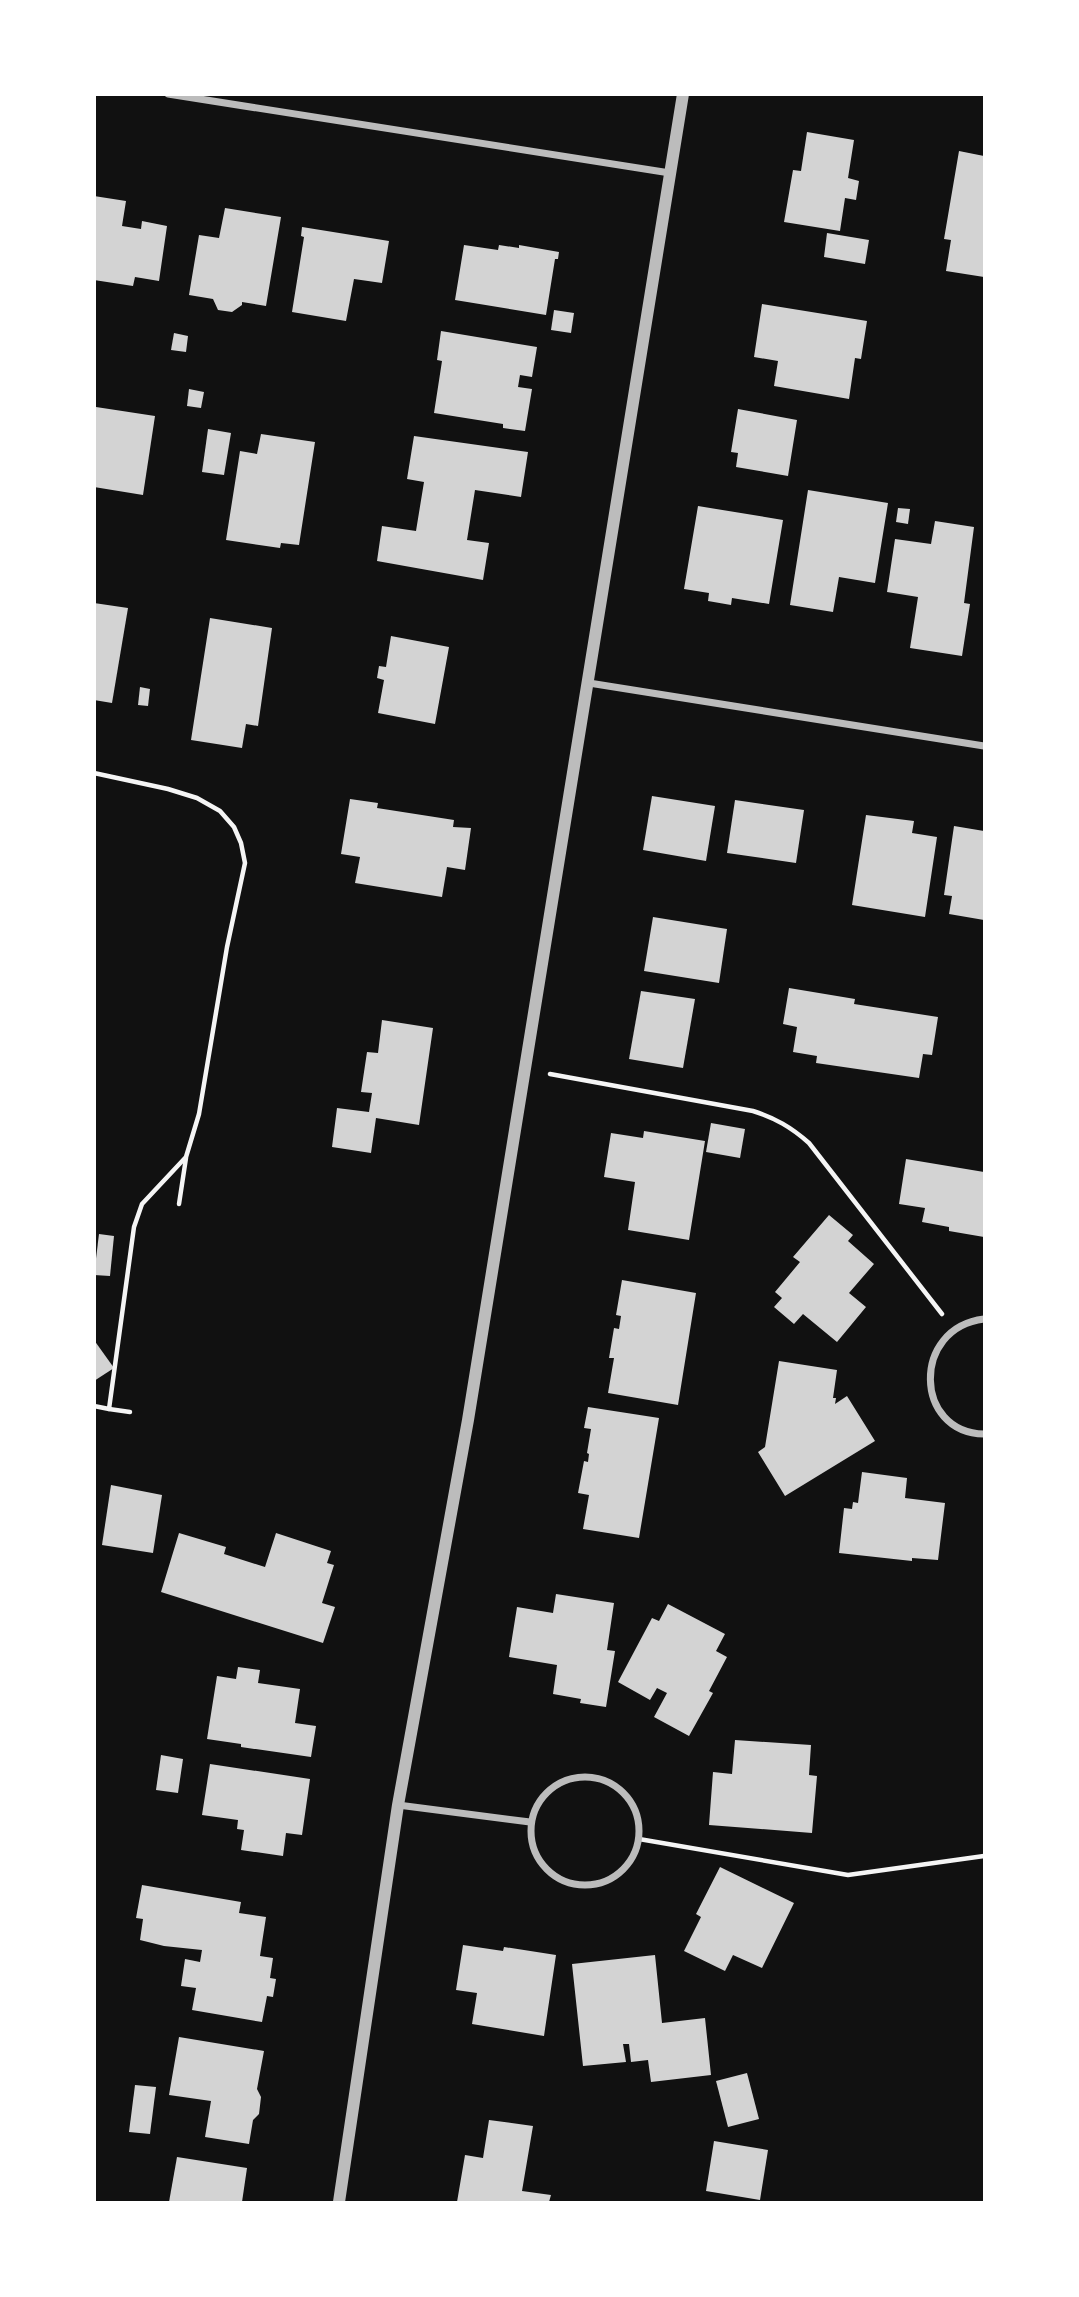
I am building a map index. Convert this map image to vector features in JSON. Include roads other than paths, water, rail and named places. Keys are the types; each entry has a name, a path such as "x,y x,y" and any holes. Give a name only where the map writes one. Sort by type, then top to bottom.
{"street":[{"path":"168,94 670,173"},
{"path":"339,2203 398,1805 468,1420 683,94"},
{"path":"589,683 985,746"},
{"path":"985,1319 970,1321 953,1330 940,1344 932,1361 930,1381 934,1399 944,1415 959,1427 976,1434 985,1434"},
{"path":"583,1776 602,1779 619,1788 631,1802 638,1820 639,1839 634,1856 610,1880 593,1885 576,1885 559,1880 546,1870 530,1839 530,1822 537,1805 549,1789 565,1780 583,1776"},
{"path":"398,1805 530,1822"}]}
